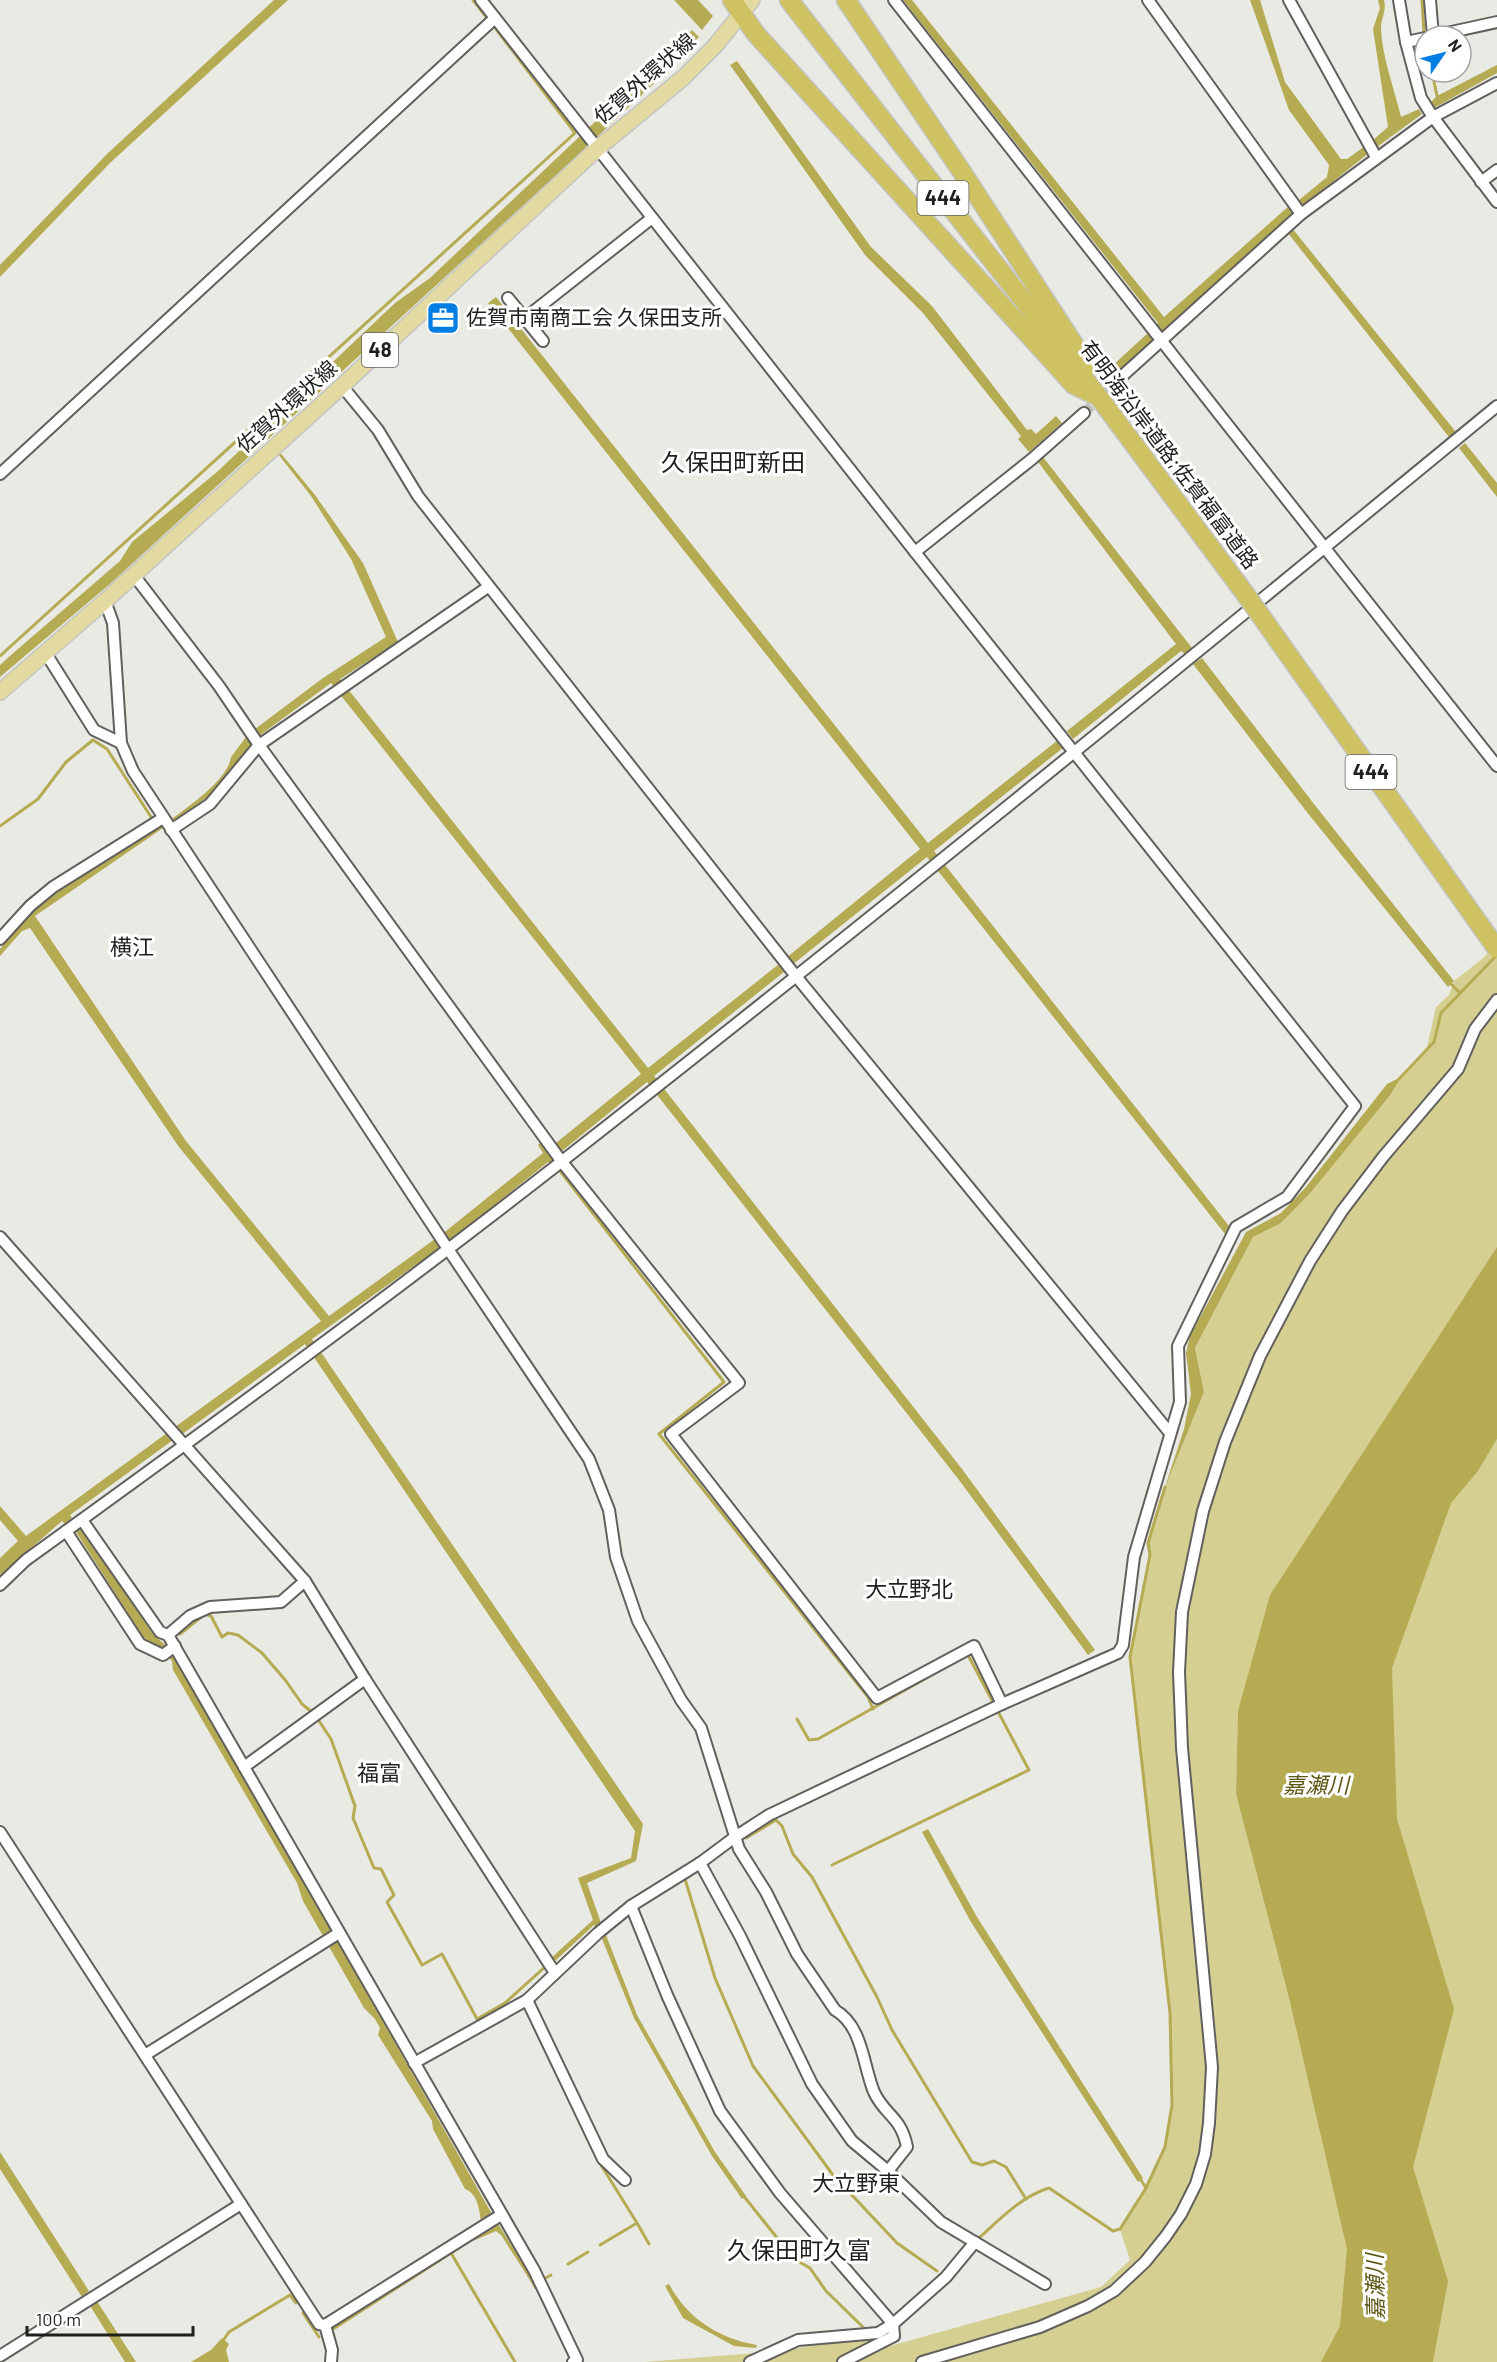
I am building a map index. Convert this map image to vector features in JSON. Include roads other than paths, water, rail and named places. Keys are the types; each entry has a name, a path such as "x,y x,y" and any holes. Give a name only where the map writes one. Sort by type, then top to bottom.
{"highway":[{"name":"有明海沿岸道路;佐賀福富道路","path":"789,0 1098,396 1246,596 1497,949"},
{"path":"846,0 962,172 1090,369 1098,396"},
{"path":"736,7 1074,386 1098,396"}],"main road":[{"name":"佐賀外環状線","path":"1,689 105,601 342,386 595,146 684,77 715,46 736,7 752,0"}],"street":[{"path":"414,2063 527,2000 551,1967 631,1906 703,1867 735,1837 769,1815 998,1706 1118,1653 1123,1645 1134,1557 1180,1402 1178,1346 1236,1227 1287,1197 1355,1106 481,0"},
{"path":"894,0 1497,766"},
{"path":"1148,0 1301,214"},
{"path":"1289,0 1376,157"},
{"path":"1399,0 1406,42 1422,98 1433,117 1497,202"},
{"path":"1430,0 1432,24"},
{"path":"0,474 495,18"},
{"path":"1473,27 1497,22"},
{"path":"1406,42 1413,41"},
{"path":"1120,378 1301,214 1433,117 1497,83"},
{"path":"1481,182 1497,170"},
{"path":"524,319 652,218"},
{"path":"508,298 543,341"},
{"path":"342,386 378,430 418,496 488,587 794,973 1170,1433"},
{"path":"0,1585 26,1560 82,1520 181,1442 308,1353 448,1249 560,1159 657,1086 794,973 942,858 1072,749 1324,549 1497,406"},
{"path":"915,552 1032,459 1084,413"},
{"path":"133,574 219,686 255,740 560,1159 739,1383 671,1434 877,1698 974,1646 998,1706"},
{"path":"171,830 210,804 255,740 346,684 488,587"},
{"path":"105,601 113,623 121,743 158,821 171,830 590,1459 609,1510 616,1557 638,1621 681,1700 701,1728 739,1849 766,1892 796,1954 835,2010 842,2013 855,2033 865,2057 874,2092 884,2108 893,2115 904,2131 907,2147 888,2171"},
{"path":"45,652 94,730 121,743"},
{"path":"0,939 30,906 53,887 158,821"},
{"path":"922,2362 1040,2327 1088,2306 1113,2291 1145,2262 1166,2236 1181,2214 1196,2184 1209,2123 1212,2067 1182,1748 1179,1672 1182,1611 1203,1511 1225,1442 1260,1356 1310,1261 1342,1211 1383,1157 1458,1069 1475,1029 1497,1000"},
{"path":"0,1237 305,1581 365,1679 551,1967"},
{"path":"82,1520 160,1632 168,1635 175,1646 414,2063 495,2219 534,2270 577,2360 573,2362"},
{"path":"66,1531 140,1644 163,1655 175,1646"},
{"path":"168,1635 190,1616 210,1607 280,1602 305,1581"},
{"path":"244,1767 365,1679"},
{"path":"0,1832 319,2324 325,2325 495,2219"},
{"path":"703,1867 740,1936 812,2084 852,2141 888,2171 941,2222 1045,2284"},
{"path":"631,1906 667,1995 720,2111 780,2193 893,2324 894,2336 843,2362"},
{"path":"145,2055 339,1933"},
{"path":"527,2000 603,2159 625,2180"},
{"path":"0,2356 241,2204"},
{"path":"750,2362 798,2340 878,2333 893,2324 946,2277 975,2242"},
{"path":"325,2325 332,2350 331,2362"}],"water":[{"path":"274,0 288,0 110,163 0,277 0,265 107,154"},
{"path":"674,0 698,0 713,16 702,30"},
{"path":"903,0 912,0 1164,317 1289,206 1294,214 1161,333 1156,325 1158,323"},
{"path":"1250,0 1260,0 1285,82 1341,159 1347,159 1365,146 1369,153 1302,206 1299,200 1327,177 1329,165 1289,110"},
{"path":"1378,0 1384,0 1385,4 1381,24 1382,39 1401,117 1419,109 1422,114 1377,147 1373,140 1388,127 1373,29 1380,8"},
{"path":"692,30 699,37 667,71 596,138 586,144 586,148 111,583 0,677 0,665 120,561 132,542 217,472 395,303 430,278"},
{"path":"737,61 871,247 932,306 1027,430 1031,429 1036,434 1056,416 1062,423 1029,452 1018,439 1021,436 923,313 865,255 730,65"},
{"path":"1497,65 1497,73 1434,108 1431,102 1437,96 1460,84 1473,84 1473,77"},
{"path":"1292,228 1456,432 1449,437 1287,232"},
{"path":"496,297 928,843 1058,740 1064,747 934,851 1229,1226 1225,1234 927,857 792,965 786,958 920,849 488,303"},
{"path":"1149,332 1154,339 1117,373 1111,367"},
{"path":"1465,443 1497,483 1497,497 1459,448"},
{"path":"279,451 315,495 363,563 398,642 340,679 648,1068 779,964 784,972 654,1076 962,1469 1095,1650 1088,1655 959,1480 647,1082 562,1151 556,1143 641,1074 331,683 251,742 252,747 208,797 35,916 186,1141 329,1316 446,1231 543,1153 538,1145 540,1143 554,1158 551,1164 548,1162 452,1239 312,1339 643,1824 636,1861 587,1883 601,1923 596,1927 594,1925 554,1962 551,1958 593,1920 578,1878 631,1858 635,1831 305,1344 181,1435 175,1427 321,1321 179,1147 30,928 22,931 0,956 0,949 33,911 54,894 158,826 162,826 191,804 222,776 231,757 246,737 249,739 255,729 323,678 386,637 351,559 311,496 278,454"},
{"path":"1043,457 1192,648 1185,654 1181,651 1073,739 1067,731 1176,644 1038,462"},
{"path":"1202,658 1454,981 1448,987 1306,811 1193,664"},
{"path":"1401,1077 1391,1094 1311,1192 1281,1223 1253,1237 1195,1348 1204,1392 1164,1490 1184,1429 1191,1394 1186,1353 1190,1336 1246,1232 1281,1213 1306,1187 1387,1084"},
{"name":"嘉瀬川","path":"1497,1247 1497,1439 1478,1471 1451,1503 1392,1668 1397,1819 1454,2009 1413,2167 1448,2281 1433,2362 1321,2362 1340,2326 1347,2249 1290,2002 1236,1794 1238,1711 1270,1595"},
{"path":"167,1433 173,1440 70,1515 72,1518 65,1524 62,1521 0,1575 0,1558 18,1541 0,1520 0,1506 26,1536"},
{"path":"81,1528 152,1633 174,1653 492,2214 487,2219 481,2221 473,2194 465,2189 433,2129 432,2121 378,2035 380,2028 364,2008 303,1901 297,1883 173,1670 172,1661 162,1650 143,1637 76,1532"},
{"path":"928,1829 977,1917 1143,2178 1138,2182 971,1922 922,1832"},
{"path":"606,1935 637,2015 715,2152 746,2196 742,2199 712,2156 634,2018 602,1939"},
{"path":"0,2152 89,2291 82,2297 0,2169"},
{"path":"498,2224 531,2276 528,2277 501,2235 496,2231 466,2244 491,2226"},
{"path":"669,2284 695,2317 717,2332 757,2345 756,2348 734,2346 683,2318 665,2286"},
{"path":"95,2298 136,2362 125,2362 89,2304"},
{"path":"222,2338 229,2344 226,2350 229,2362 191,2362 211,2350"}],"waterway":[{"path":"473,0 487,18"},
{"path":"1422,0 1423,24"},
{"path":"0,656 575,133 496,29"},
{"path":"1434,84 1437,96"},
{"path":"0,826 38,799 66,762 93,740 107,749 153,820"},
{"path":"1398,1080 1434,1042 1441,1013 1496,956"},
{"path":"1451,984 1460,993"},
{"path":"557,1167 724,1382 659,1434 868,1697 873,1709"},
{"path":"980,2237 1021,2202 1049,2188 1113,2231 1120,2229 1146,2188 1165,2147 1172,2105 1170,2013 1130,1657 1150,1555 1148,1543 1165,1487"},
{"path":"180,1634 205,1614 211,1616 222,1637 228,1633 238,1635 262,1653 302,1704 313,1713"},
{"path":"832,1865 1029,1770 968,1655 966,1656"},
{"path":"797,1719 809,1740 818,1739 955,1662"},
{"path":"317,1718 331,1739 355,1806 353,1818 374,1868 381,1869 394,1895 387,1902 422,1965 442,1954 477,2019 505,2003 546,1966"},
{"path":"746,1838 776,1820 782,1826 793,1854 812,1877 877,1997 892,2030 972,2162 982,2165 994,2161 1006,2167 1026,2199"},
{"path":"698,1870 685,1879 715,1978 753,2066 833,2175 897,2243 937,2271"},
{"path":"598,2160 637,2223 600,2245"},
{"path":"1139,2177 1146,2188"},
{"path":"742,2194 794,2259 810,2268 826,2291 864,2328"},
{"path":"637,2223 649,2244"},
{"path":"333,2329 468,2242"},
{"path":"568,2264 588,2252"},
{"path":"451,2253 515,2362"},
{"path":"542,2280 551,2275"},
{"path":"529,2276 536,2288"},
{"path":"222,2342 229,2332 290,2295 296,2303"},
{"path":"303,2313 319,2337"}],"tunnel":[{"path":"1084,413 1120,378"}],"place":[{"name":"佐賀市南商工会 久保田支所","path":"443,318"}],"district":[{"name":"久保田町新田","path":"733,463"},
{"name":"横江","path":"132,947"},
{"name":"大立野北","path":"909,1589"},
{"name":"福富","path":"379,1773"},
{"name":"大立野東","path":"856,2183"},
{"name":"久保田町久富","path":"799,2251"}]}
